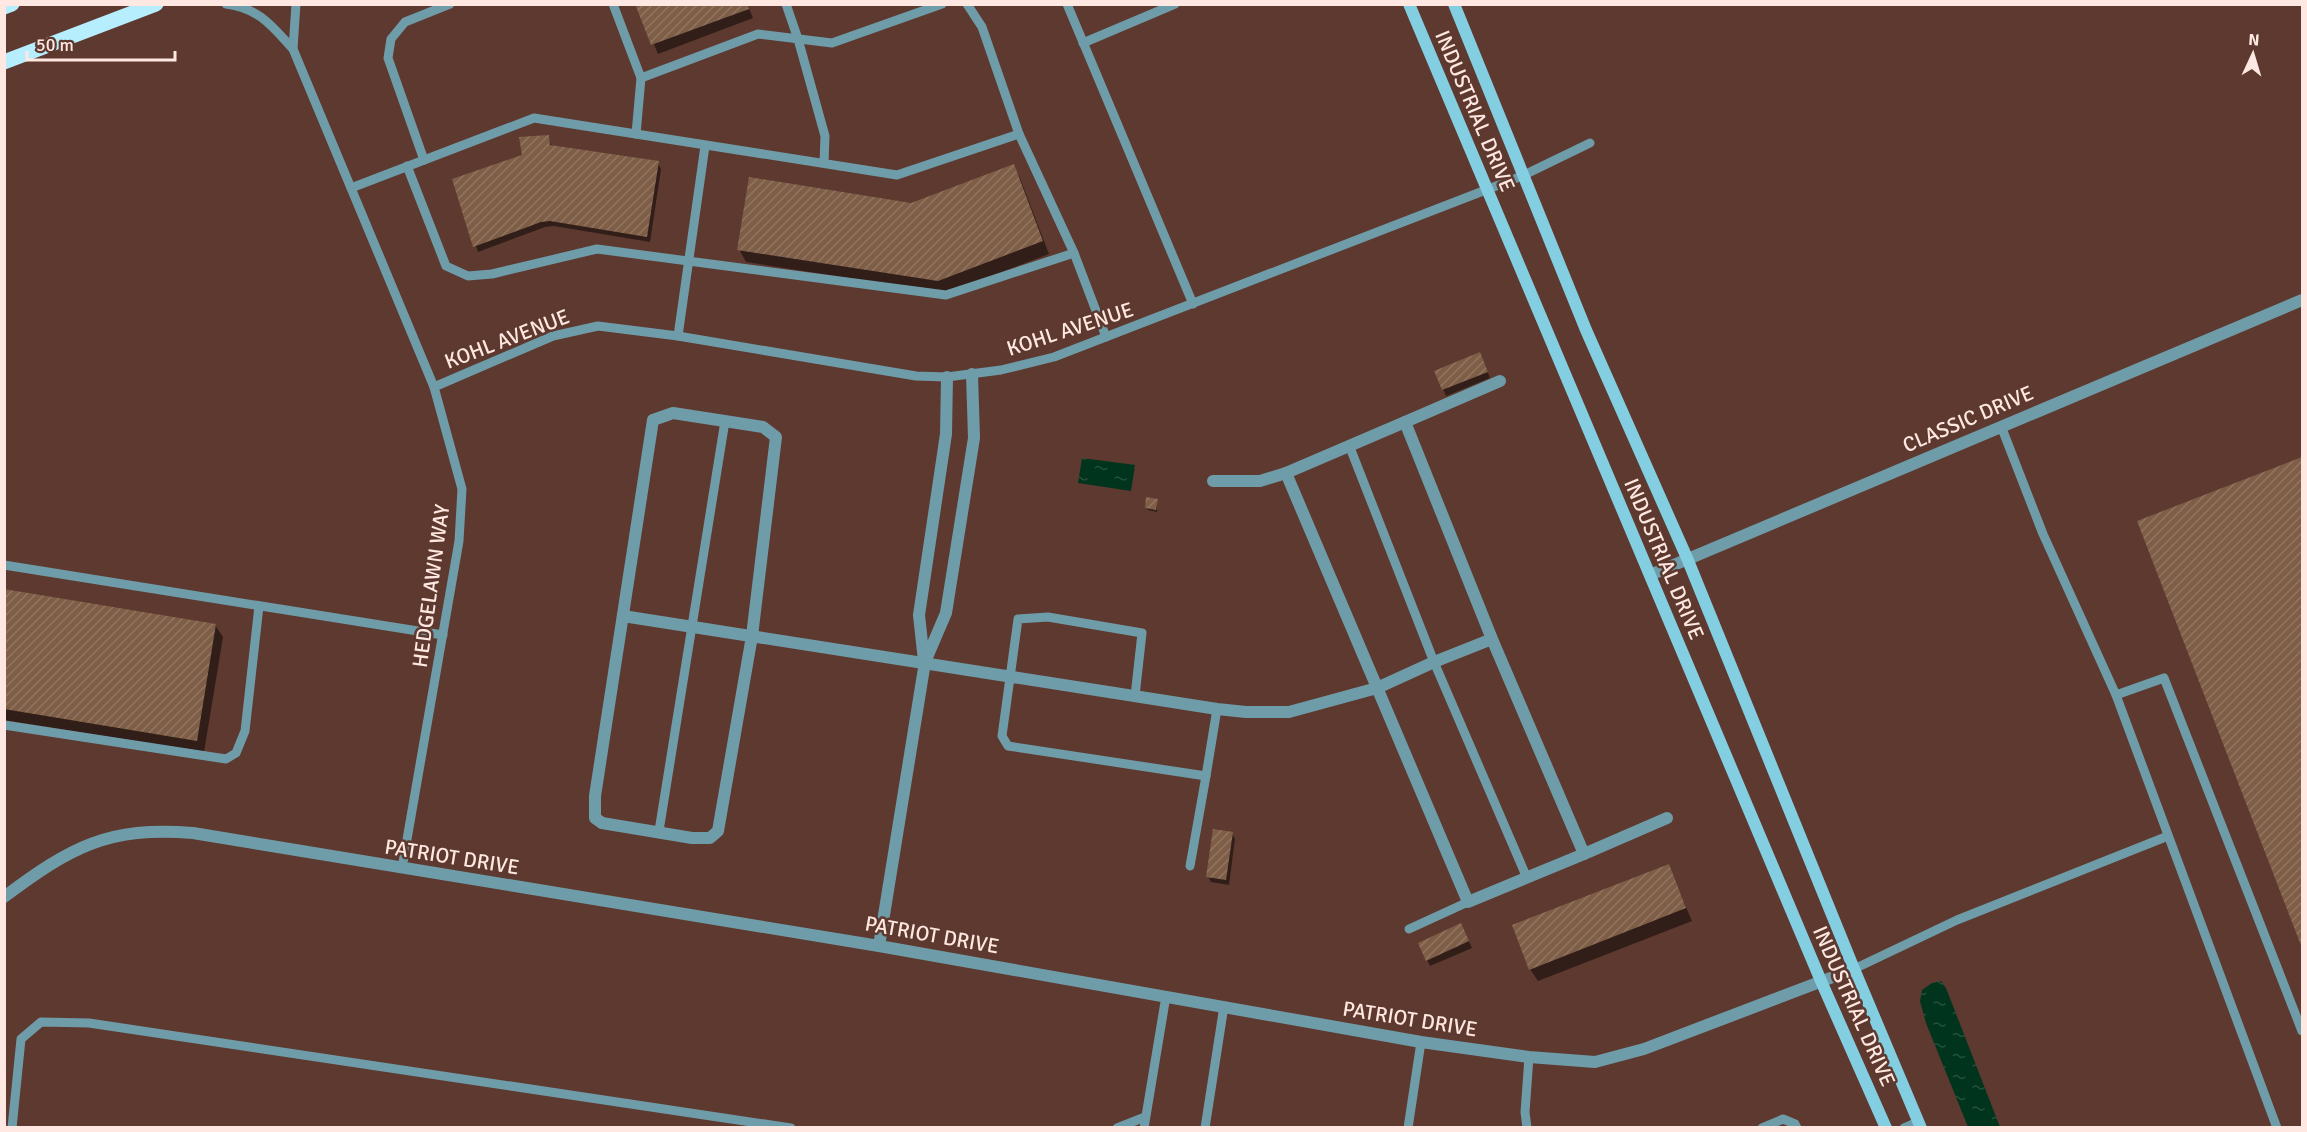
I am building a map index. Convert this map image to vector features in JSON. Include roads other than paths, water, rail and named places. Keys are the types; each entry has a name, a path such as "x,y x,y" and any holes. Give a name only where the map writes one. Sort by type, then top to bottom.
{"main road":[{"path":"4,8 12,4"},
{"path":"4,62 156,4"}],"street":[{"name":"INDUSTRIAL DRIVE","path":"1409,4 1821,981 1886,1128"},
{"name":"INDUSTRIAL DRIVE","path":"1454,4 1522,176 1586,330 1687,558 1919,1125"},
{"name":"CLASSIC DRIVE","path":"1650,575 2302,300"},
{"path":"879,946 925,662 946,613 948,601 974,438 972,374"},
{"path":"925,662 919,615 946,434 947,377"},
{"path":"1212,481 1260,481 1286,473 1500,381"},
{"path":"673,413 763,427 776,437 752,636 718,831 710,838 692,838 602,823 595,818 595,796 623,616 653,420 673,413"},
{"path":"1405,422 1492,639 1584,854"},
{"path":"1286,473 1468,902 1667,818"},
{"path":"623,616 1246,712 1289,712 1377,688 1492,639"},
{"name":"PATRIOT DRIVE","path":"4,897 45,867 92,842 116,835 140,832 193,833 879,946 1421,1042 1529,1057 1595,1062 1644,1049 1854,969"}],"lane":[{"path":"226,4 239,6 266,19 292,50"},
{"path":"292,50 296,4"},
{"path":"424,160 388,58 389,48 391,39 405,22 450,4"},
{"path":"613,4 641,78 636,134"},
{"path":"786,4 825,136 824,163"},
{"path":"641,78 758,34 832,43 942,4"},
{"path":"967,4 982,27 1019,134 1074,253 1106,338"},
{"path":"1067,4 1193,304"},
{"path":"1083,43 1156,9 1175,4"},
{"name":"HEDGELAWN WAY","path":"292,50 434,387 462,489 459,541 402,868"},
{"path":"351,188 534,118 897,175 1019,134"},
{"name":"KOHL AVENUE","path":"434,387 553,336 598,326 678,336 916,376 947,377 1001,370 1054,357 1106,338 1522,176 1590,142"},
{"path":"678,336 705,146"},
{"path":"407,166 446,266 468,276 492,274 597,249 946,295 1074,253"},
{"path":"659,831 725,421"},
{"path":"2001,426 2043,534 2116,695 2277,1128"},
{"path":"1349,445 1434,662 1527,878"},
{"path":"4,566 443,635"},
{"path":"4,725 226,759 236,753 245,730 259,606"},
{"path":"1136,696 1142,633 1048,617 1018,619 1002,736 1008,746 1206,776"},
{"path":"2116,695 2164,678 2302,1031"},
{"path":"1190,866 1217,708"},
{"path":"1854,969 1957,920 2168,836"},
{"path":"1409,929 1468,902"},
{"path":"1144,1128 1166,996"},
{"path":"1205,1128 1224,1006"},
{"path":"12,1128 21,1039 41,1022 89,1023 791,1128"},
{"path":"1408,1128 1421,1042"},
{"path":"1527,1128 1525,1112 1529,1057"},
{"path":"1117,1128 1145,1117"},
{"path":"1762,1128 1783,1119 1795,1124 1797,1128"},
{"path":"1904,1128 1919,1125"}],"water":[{"path":"1082,458 1135,465 1131,491 1078,483"},
{"path":"1941,981 1946,988 2000,1127 1968,1127 1926,1023 1920,1001 1922,990 1932,983"}]}
